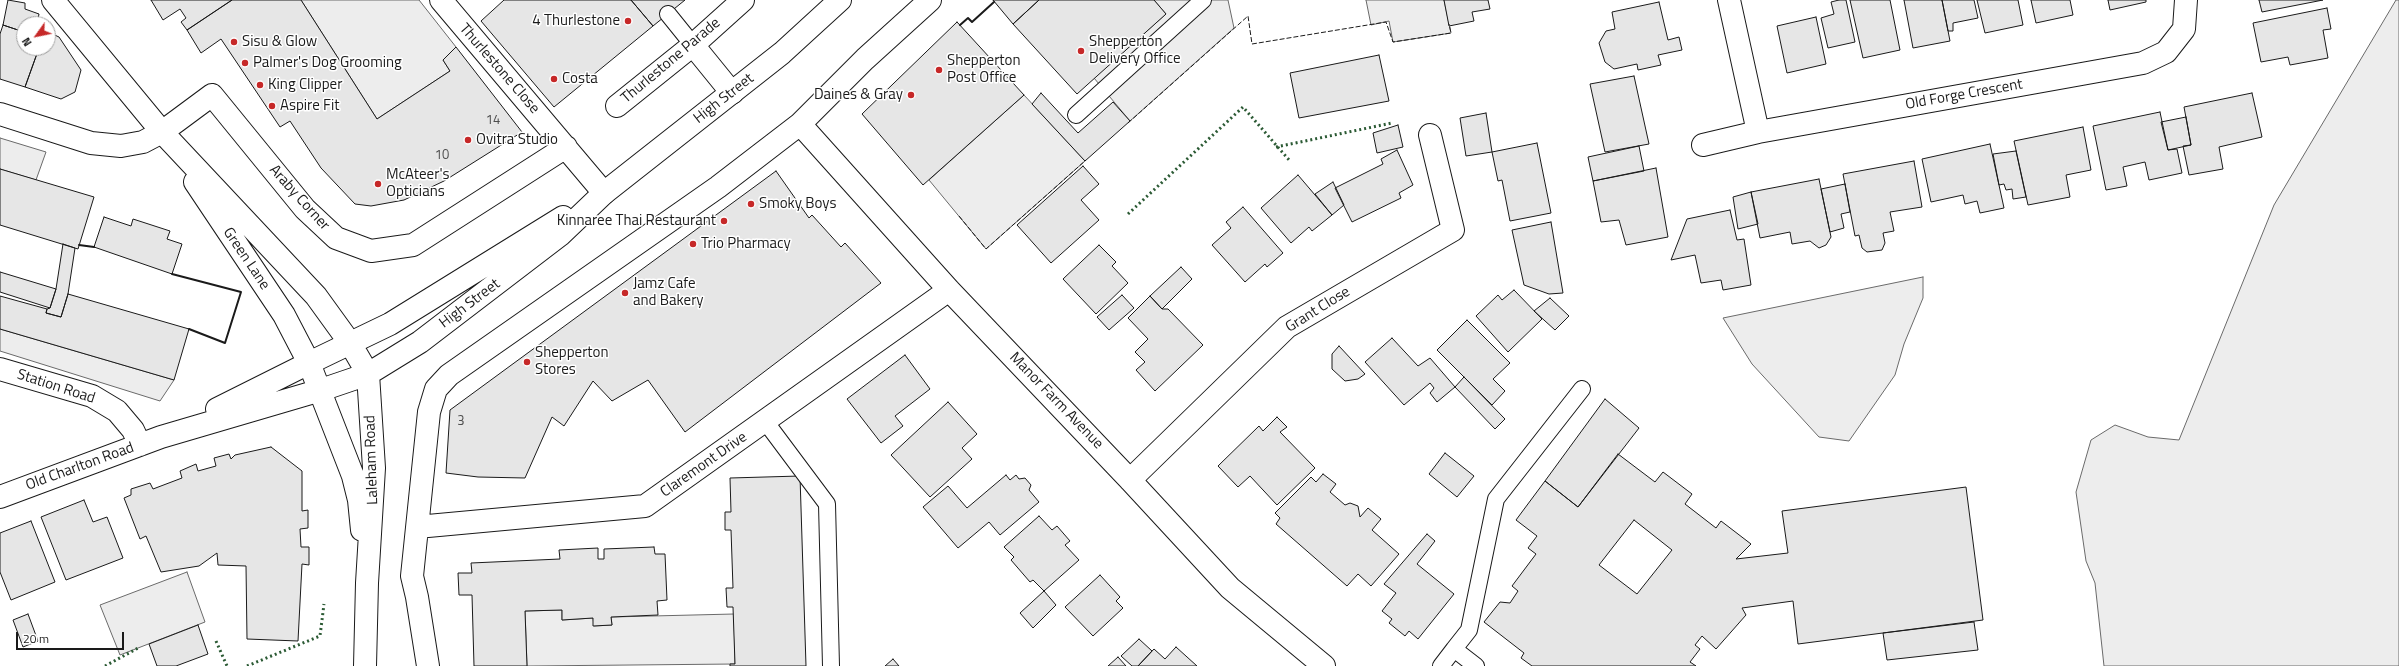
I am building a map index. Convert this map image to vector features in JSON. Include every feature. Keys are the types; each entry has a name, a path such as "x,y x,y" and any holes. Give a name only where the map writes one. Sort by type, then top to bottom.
{"street":[{"name":"Green Lane","path":"53,0 162,132 304,282 350,342"},
{"name":"Thurlestone Close","path":"441,0 604,193"},
{"name":"Thurlestone Parade","path":"618,106 693,45 743,0"},
{"name":"High Street","path":"321,390 368,374 406,352 560,235 604,193 782,53 840,0"},
{"path":"428,666 417,597 412,576 429,412 436,389 449,375 718,187 800,124 865,60 930,0"},
{"path":"1729,0 1758,132"},
{"name":"Old Forge Crescent","path":"1702,145 1758,132 2143,63 2166,52 2184,28 2186,0"},
{"path":"693,45 732,93"},
{"name":"Araby Corner","path":"162,132 212,95 305,209 336,238 371,251 413,245 566,147"},
{"path":"0,114 91,143 121,146 143,142 162,132"},
{"name":"Manor Farm Avenue","path":"800,124 949,290 1130,480 1230,588 1324,666"},
{"name":"Green Lane","path":"162,132 284,315 321,390"},
{"name":"Grant Close","path":"1130,480 1287,327 1453,230 1430,135"},
{"name":"High Street","path":"309,363 390,324 604,193"},
{"name":"Claremont Drive","path":"417,527 645,506 949,290"},
{"name":"Laleham Road","path":"350,342 368,374 374,468 367,583 365,666"},
{"name":"Old Charlton Road","path":"161,437 309,363"},
{"name":"Station Road","path":"0,369 92,396 117,411 133,430 140,445"},
{"name":"Laleham Road","path":"321,390 344,448 356,488 367,583"},
{"name":"Old Charlton Road","path":"0,497 161,437 321,390"}],"lane":[{"path":"1076,115 1203,0"},
{"path":"668,14 693,45"},
{"path":"1441,666 1469,630 1496,499 1582,389"},
{"path":"765,421 827,504 831,666"},
{"path":"1454,649 1476,666"}],"shaded area":[{"path":"301,0 419,0 456,47 443,60 450,71 377,119"},
{"path":"1154,0 1228,0 1234,28 1130,121 1094,78 1166,14"},
{"path":"1366,0 1444,0 1451,33 1393,42 1389,21 1371,25"},
{"path":"2396,0 2399,0 2399,666 2104,666 2095,583 2086,561 2076,492 2091,440 2115,425 2148,437 2179,440 2274,205"},
{"path":"1024,95 1085,161 986,249 929,180"},
{"path":"0,138 46,152 36,180 0,169"},
{"path":"1923,277 1923,298 1904,344 1895,375 1849,441 1819,437 1752,364 1723,318"},
{"path":"0,329 174,380 160,401 0,351"},
{"path":"187,572 205,622 120,655 100,605"},
{"path":"562,610 562,620 593,618 594,626 612,625 611,617 734,614 735,664 527,666 525,611"}],"building":[{"path":"8,0 25,3 25,9 39,14 39,16 16,16 16,29 3,25"},
{"path":"151,0 232,0 187,30 181,22 186,18 180,9 163,20"},
{"path":"232,0 301,0 377,119 450,71 443,60 456,47 522,132 444,181 404,200 371,206 355,204 321,168 290,121 280,127 221,39 201,53 187,30"},
{"path":"504,0 631,0 653,26 554,107 481,21"},
{"path":"631,0 685,0 653,26"},
{"path":"993,0 1039,0 1013,24"},
{"name":"Shepperton Delivery Office","path":"1039,0 1154,0 1166,14 1077,94 1013,24"},
{"path":"1444,0 1488,0 1490,9 1472,12 1474,21 1449,26"},
{"path":"1846,0 1855,42 1828,48 1821,18 1834,14 1831,2"},
{"path":"1850,0 1890,0 1900,50 1863,58"},
{"path":"1904,0 1942,0 1950,41 1913,48"},
{"path":"1942,0 1974,0 1978,18 1953,23 1953,31 1948,31"},
{"path":"1977,0 2018,0 2023,25 1985,33"},
{"path":"2031,0 2070,0 2073,15 2036,23"},
{"path":"2108,0 2146,0 2146,2 2110,10"},
{"path":"2259,0 2323,0 2262,12"},
{"path":"1659,2 1668,40 1679,37 1682,50 1658,55 1661,65 1638,70 1637,64 1614,69 1605,62 1599,43 1606,31 1615,29 1612,12"},
{"path":"2327,8 2331,29 2323,30 2328,58 2290,65 2288,57 2261,62 2253,23"},
{"path":"1816,17 1826,64 1787,73 1777,26"},
{"path":"957,22 1024,95 923,185 862,114"},
{"path":"3,25 16,29 16,56 36,56 25,87 0,79 0,34"},
{"path":"56,36 59,37 81,70 75,92 61,99 25,87 36,56 56,56"},
{"path":"1379,55 1389,101 1299,118 1290,73"},
{"path":"1634,76 1649,144 1605,152 1590,84"},
{"path":"1041,93 1078,133 1113,102 1130,121 1085,161 1032,104"},
{"path":"2252,93 2262,137 2219,147 2223,169 2189,175 2183,146 2191,145 2184,107"},
{"path":"2160,112 2168,150 2177,149 2182,173 2149,180 2145,162 2123,167 2127,186 2106,190 2093,126"},
{"path":"1486,113 1492,152 1466,156 1460,118"},
{"path":"2186,117 2191,145 2168,150 2161,122"},
{"path":"1398,125 1403,147 1377,153 1373,133"},
{"path":"2083,127 2091,170 2066,175 2070,197 2028,205 2014,141"},
{"path":"1537,143 1551,213 1510,221 1502,180 1498,181 1492,152"},
{"path":"1990,144 2004,208 1980,213 1977,201 1965,204 1963,195 1931,202 1922,159"},
{"path":"1639,146 1644,171 1593,181 1588,157"},
{"path":"1397,150 1413,185 1399,193 1401,198 1352,222 1335,188 1383,164 1381,159"},
{"path":"2016,151 2026,197 2013,199 2012,189 2006,190 2004,184 1999,185 1993,154"},
{"path":"1914,161 1922,207 1890,212 1894,231 1883,233 1885,243 1882,250 1867,252 1862,248 1859,235 1855,236 1843,174"},
{"path":"1083,166 1099,184 1081,200 1099,220 1051,263 1017,225"},
{"path":"1656,168 1668,237 1626,245 1619,220 1601,222 1593,181"},
{"path":"0,169 94,197 78,249 0,225"},
{"path":"776,171 809,218 812,215 841,247 845,243 881,283 685,432 648,380 612,401 593,381 564,426 552,417 525,478 478,477 446,473 450,410"},
{"path":"1298,175 1332,215 1312,231 1309,227 1291,243 1261,208"},
{"path":"1819,179 1831,237 1826,245 1819,248 1810,241 1792,244 1790,232 1760,238 1751,192"},
{"path":"1333,182 1344,205 1332,215 1315,194"},
{"path":"1845,184 1850,212 1841,214 1844,228 1830,232 1821,189"},
{"path":"1751,192 1758,224 1738,229 1733,197"},
{"path":"1243,207 1283,253 1267,267 1265,264 1245,282 1212,245 1231,228 1226,222"},
{"path":"1730,210 1737,240 1744,239 1751,285 1723,290 1721,280 1701,283 1695,255 1671,260 1687,219"},
{"path":"104,217 131,226 133,219 170,231 167,239 182,244 172,274 94,247"},
{"path":"1551,222 1563,293 1549,294 1524,285 1512,230"},
{"path":"63,244 75,248 68,294 61,317 46,313 47,309 50,308 56,289"},
{"path":"1099,245 1116,262 1112,266 1128,283 1096,314 1063,279"},
{"path":"1181,267 1192,279 1162,309 1150,296"},
{"path":"0,272 56,289 50,308 0,292"},
{"path":"1514,290 1542,319 1508,352 1476,316 1498,295 1502,300"},
{"path":"68,294 189,329 174,380 0,329 0,296 47,309 46,313 61,317"},
{"path":"1122,295 1134,308 1109,330 1097,317"},
{"path":"1150,296 1162,309 1168,309 1203,345 1155,391 1136,370 1145,362 1135,352 1148,339 1128,318"},
{"path":"1550,298 1569,316 1555,330 1534,311"},
{"path":"1467,320 1510,363 1493,379 1505,391 1492,405 1437,350"},
{"path":"1392,338 1418,366 1430,358 1455,387 1437,402 1430,393 1434,388 1430,383 1404,405 1365,362"},
{"path":"1339,346 1365,374 1358,379 1345,381 1332,369 1332,354"},
{"path":"905,355 930,389 895,416 903,426 881,443 847,399"},
{"path":"1464,377 1505,419 1495,429 1455,387"},
{"path":"1605,399 1639,428 1578,507 1545,481"},
{"path":"948,402 977,434 962,448 972,459 930,497 891,455"},
{"path":"1277,417 1287,427 1280,432 1315,468 1277,505 1250,476 1238,487 1218,466 1259,426 1263,431"},
{"path":"271,447 302,471 302,511 308,510 308,528 300,529 301,547 309,547 309,565 302,564 298,641 247,639 246,566 218,565 217,553 199,566 161,572 146,536 140,539 124,498 131,495 131,489 150,483 153,489 182,478 180,471 196,464 198,471 216,466 214,458 229,454 231,459 235,455"},
{"path":"1445,453 1474,476 1457,497 1429,474"},
{"path":"1618,454 1655,482 1663,472 1692,494 1685,504 1716,528 1721,521 1751,544 1736,559 1788,553 1782,511 1966,487 1983,620 1798,644 1793,601 1742,608 1746,615 1716,649 1702,636 1695,645 1700,649 1690,662 1696,666 1532,666 1521,658 1524,653 1484,622 1500,602 1510,603 1518,591 1512,586 1536,554 1528,548 1537,536 1516,520 1545,481 1578,507","holes":["1634,520 1672,550 1637,594 1599,565"]},
{"path":"1323,474 1336,484 1330,492 1345,505 1350,503 1358,506 1360,517 1368,508 1381,519 1372,530 1399,554 1371,586 1358,574 1347,586 1276,524 1280,518 1275,513 1311,477 1316,482"},
{"path":"1006,475 1010,480 1016,475 1019,479 1025,478 1031,485 1029,490 1039,502 1000,535 989,522 958,548 923,507 948,486 967,508"},
{"path":"800,476 806,666 730,666 730,664 735,664 733,607 727,607 726,588 733,588 731,530 725,530 725,512 731,512 730,478"},
{"path":"84,500 93,522 107,517 123,558 66,580 41,517"},
{"path":"1039,516 1052,530 1057,526 1070,541 1065,545 1079,560 1044,591 1033,580 1030,582 1011,560 1014,557 1004,547"},
{"path":"31,521 55,582 11,600 0,572 0,533"},
{"path":"1427,534 1435,541 1417,564 1454,594 1418,639 1409,631 1405,636 1389,623 1392,619 1382,611 1396,593 1384,584"},
{"path":"654,547 655,554 665,554 667,600 657,601 658,615 611,617 612,625 593,626 593,618 562,620 562,610 525,611 527,666 474,666 472,595 459,595 458,573 472,573 471,563 560,559 559,550 598,548 598,559 604,559 604,549"},
{"path":"1100,575 1120,597 1116,601 1123,608 1093,636 1065,607"},
{"path":"1044,591 1056,605 1033,628 1020,613"},
{"path":"28,614 38,641 23,647 13,620"},
{"path":"1974,622 1978,650 1887,660 1883,633"},
{"path":"198,625 208,654 176,666 157,666 149,644"},
{"path":"1139,639 1152,651 1138,666 1132,666 1121,656"},
{"path":"1176,647 1197,666 1138,666 1154,649 1165,659"},
{"path":"1118,657 1126,666 1108,666"},
{"path":"893,659 899,666 885,666"}],"hedge":[{"path":"1128,214 1243,107 1290,161"},
{"path":"1276,147 1392,123"},
{"path":"247,666 320,636 324,604"},
{"path":"216,641 227,666"},
{"path":"105,666 140,647"}],"fence":[{"path":"1128,123 1248,16 1252,44 1386,22 1393,42 1451,33 1449,24"},
{"path":"959,216 986,249 1086,160"}],"wall":[{"path":"960,25 968,18 972,22 994,2"},
{"path":"79,245 94,247"},
{"path":"172,274 241,292 225,343 189,329"}],"place":[{"name":"4 Thurlestone","path":"628,21"},
{"name":"Sisu & Glow","path":"234,42"},
{"name":"Shepperton Delivery Office","path":"1081,51"},
{"name":"Palmer's Dog Grooming","path":"245,63"},
{"name":"Shepperton Post Office","path":"939,70"},
{"name":"Costa","path":"554,79"},
{"name":"King Clipper","path":"260,85"},
{"name":"Daines & Gray","path":"911,95"},
{"name":"Aspire Fit","path":"272,106"},
{"name":"Ovitra Studio","path":"468,140"},
{"name":"McAteer's Opticians","path":"378,184"},
{"name":"Smoky Boys","path":"751,204"},
{"name":"Kinnaree Thai Restaurant","path":"724,221"},
{"name":"Trio Pharmacy","path":"693,244"},
{"name":"Jamz Cafe and Bakery","path":"625,293"},
{"name":"Shepperton Stores","path":"527,362"}]}
